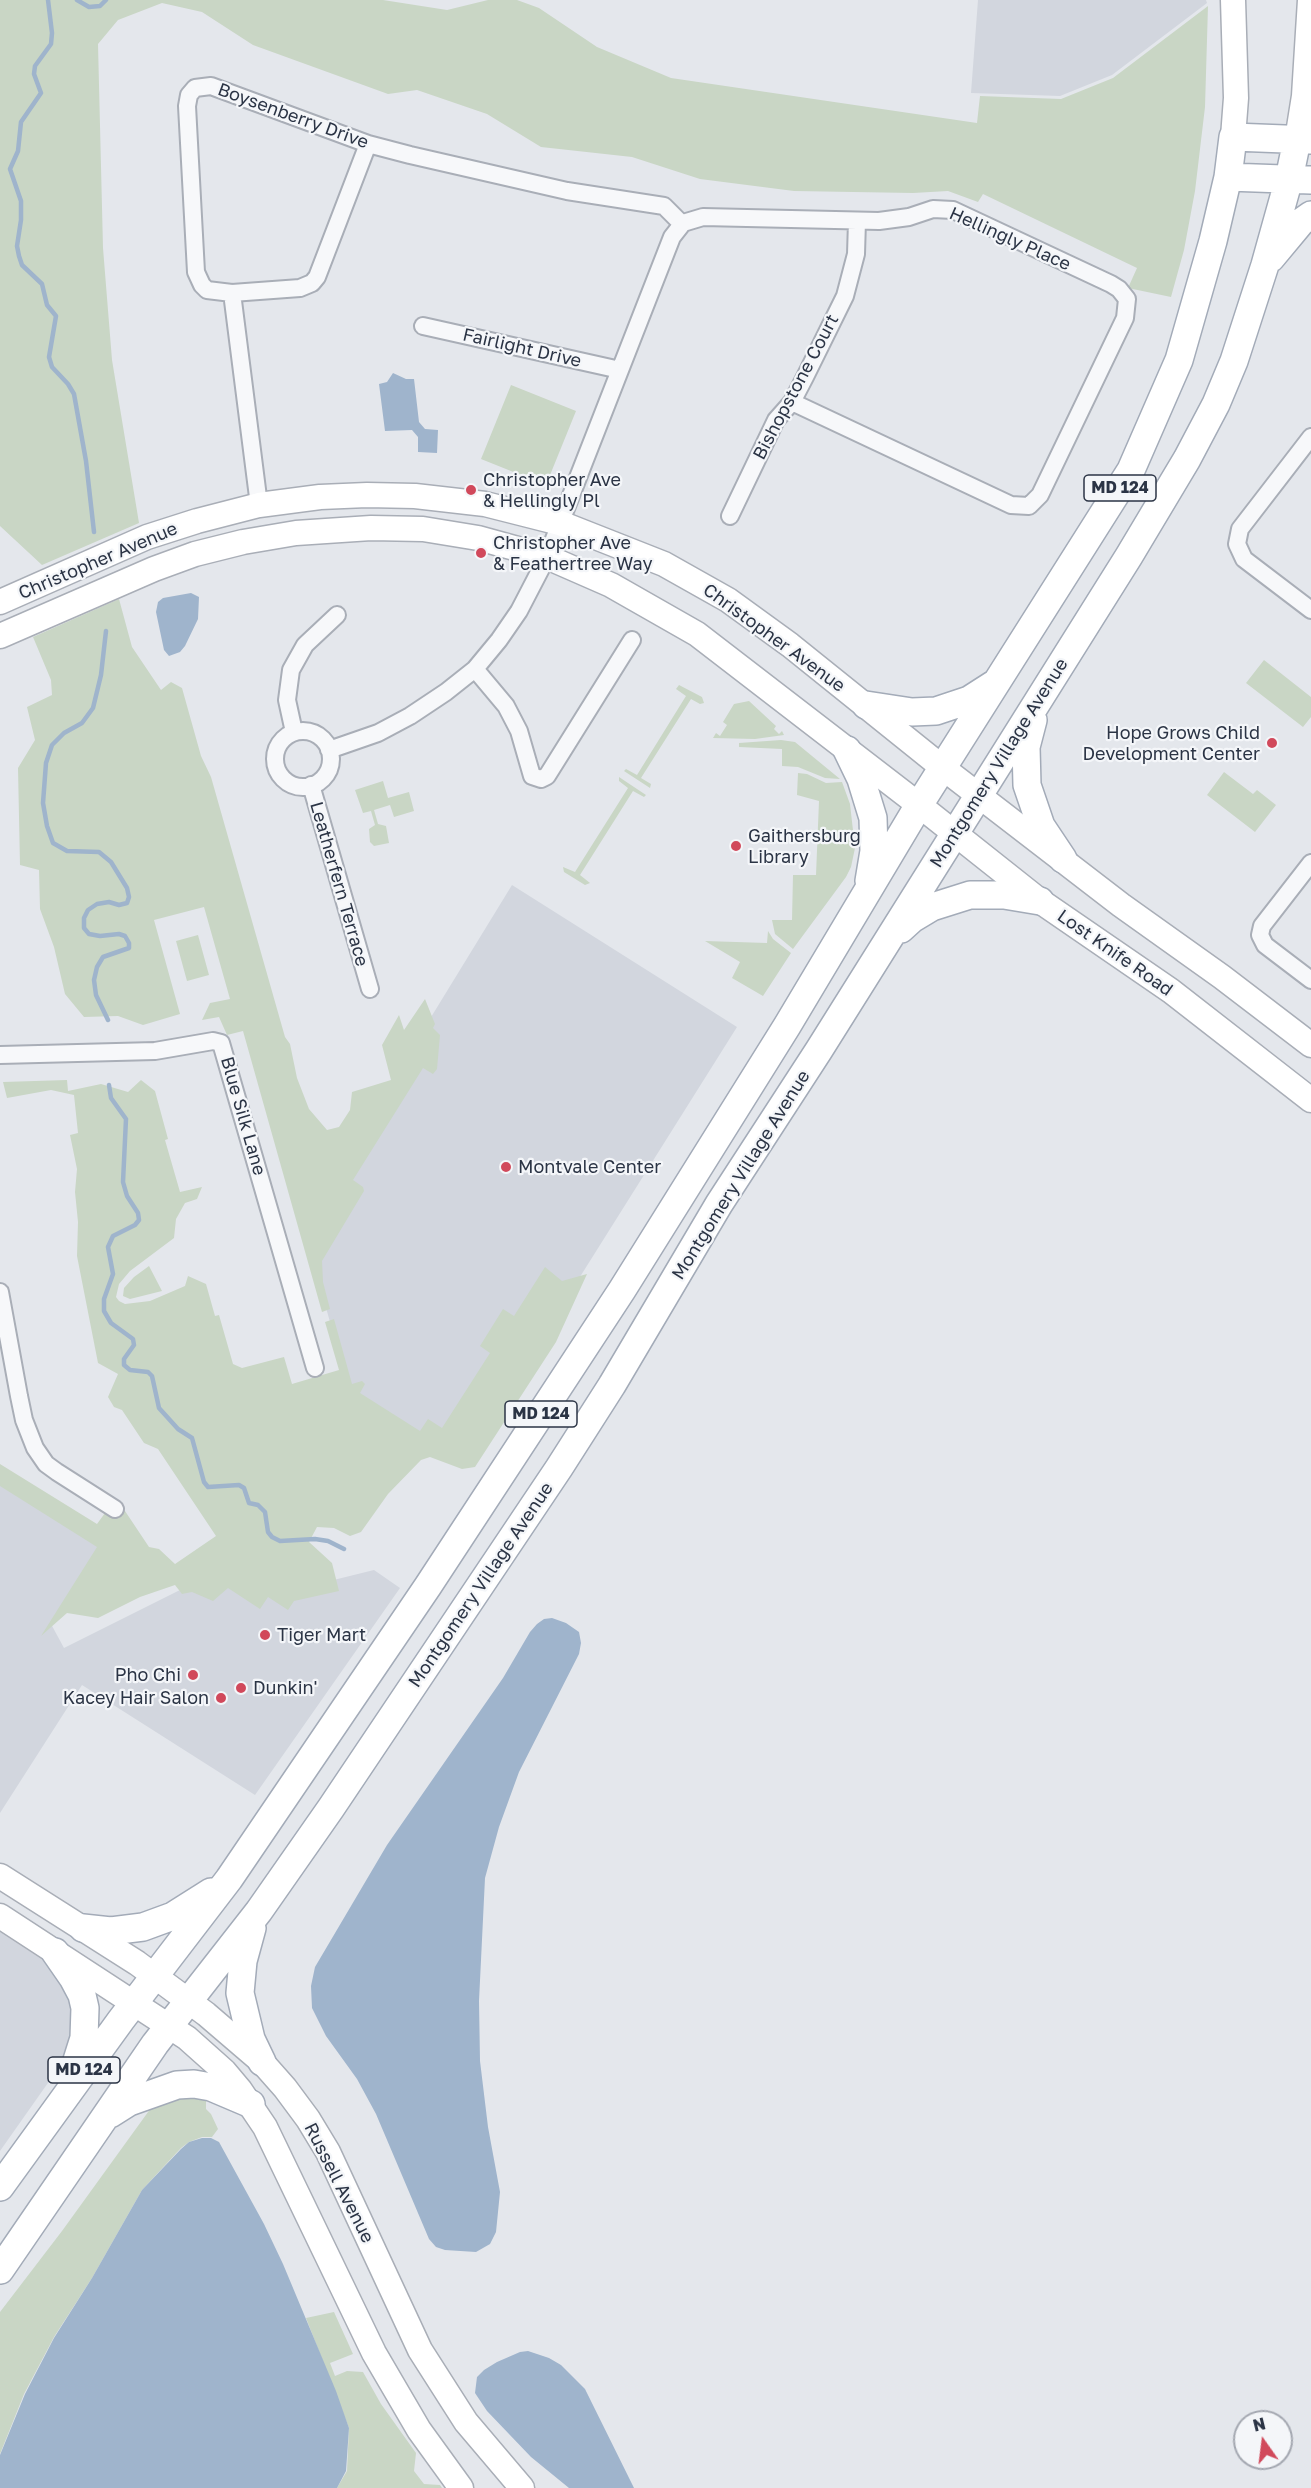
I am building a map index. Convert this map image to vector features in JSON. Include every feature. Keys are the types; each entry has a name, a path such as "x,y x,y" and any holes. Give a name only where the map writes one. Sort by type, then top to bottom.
{"main road":[{"path":"1233,137 1304,140"},
{"name":"MD 124","path":"0,2187 154,1976 229,1878 413,1608 622,1290 866,895 919,805 1131,470 1179,360 1213,241 1228,177 1233,137"},
{"name":"Montgomery Village Avenue","path":"0,2270 101,2120 169,2026 259,1911 331,1808 559,1468 612,1385 720,1204 1037,704 1181,469 1216,404 1234,361 1265,266 1300,179 1304,140"},
{"path":"1228,177 1300,179"},
{"name":"MD 124","path":"1265,266 1302,222 1311,215"},
{"path":"866,705 912,712 936,711 969,700 998,682"},
{"path":"1037,704 1026,747 1027,785 1041,826 1063,859"},
{"path":"848,750 861,779 873,818 874,851 866,895"},
{"path":"885,945 912,919 948,900 970,895 1004,895 1040,901"},
{"path":"83,1928 111,1931 143,1927 173,1916 191,1906 229,1878"},
{"path":"259,1911 246,1943 240,1993 251,2039 262,2062"},
{"path":"55,1952 73,1978 82,1995 85,2008 84,2038 74,2071 57,2107"},
{"path":"101,2120 129,2102 177,2085 194,2084 210,2087 251,2104"}],"street":[{"path":"1233,0 1236,87 1233,137"},
{"name":"Montgomery Village Avenue","path":"1304,140 1310,0"},
{"name":"Boysenberry Drive","path":"232,293 207,290 196,272 187,106 191,91 200,86 211,86 368,144 509,178 664,206 682,224"},
{"path":"259,505 232,293 306,287 317,277 368,144"},
{"name":"Hellingly Place","path":"682,224 703,217 894,220 933,210 953,210 1119,289 1128,299 1127,312 1040,495 1029,506 1011,505 792,402"},
{"name":"Bishopstone Court","path":"730,516 776,420 792,402 824,340 851,280 856,254 857,221"},
{"path":"329,750 378,733 410,716 446,692 475,669 519,611 547,557 672,237 682,224"},
{"name":"Fairlight Drive","path":"423,326 620,370"},
{"path":"1311,437 1240,529 1237,544 1245,559 1311,610"},
{"name":"Christopher Avenue","path":"0,602 147,537 259,505 320,497 368,495 416,496 485,504 560,523 664,564 728,600 790,645 943,768"},
{"name":"Christopher Avenue","path":"0,636 154,569 243,542 296,533 371,528 423,530 477,538 547,557 611,585 697,634 919,805"},
{"path":"311,785 324,776 331,761 329,750 322,738 305,730 294,732 287,700 291,670 305,645 337,615"},
{"path":"475,669 506,706 519,731 532,776 541,779 547,776 633,640"},
{"name":"Leatherfern Terrace","path":"294,732 278,744 274,754 276,770 288,783 297,786 311,785 370,989"},
{"path":"943,768 1311,1045"},
{"name":"Lost Knife Road","path":"919,805 1040,901 1171,991 1311,1100"},
{"path":"1311,863 1262,926 1260,935 1265,945 1311,980"},
{"name":"Blue Silk Lane","path":"0,1055 138,1052 170,1050 213,1041 220,1042 224,1047 315,1368"},
{"path":"0,1292 19,1395 27,1428 35,1448 46,1464 115,1509"},
{"name":"Russell Avenue","path":"0,1876 154,1976 189,2001 262,2062 308,2119 328,2152 404,2318 432,2370 466,2422 522,2488"},
{"path":"0,1916 188,2038 224,2071 251,2104 278,2153 374,2353 419,2430 461,2488"}],"shaded area":[{"path":"978,0 1206,0 1207,3 1112,75 1060,96 971,93"},
{"path":"512,885 737,1027 578,1280 468,1467 350,1393 303,1226"},
{"path":"0,1475 104,1540 51,1624 64,1648 226,1567 273,1595 374,1570 400,1588 255,1795 82,1685 0,1813"},
{"path":"0,1927 57,1965 78,2021 62,2063 0,2151"}],"green space":[{"path":"0,0 383,0 447,10 488,0 517,0 539,8 597,47 671,78 977,123 980,96 1061,99 1113,78 1208,6 1205,107 1195,191 1184,250 1171,297 1128,288 1137,268 983,194 978,202 948,191 913,193 794,191 700,179 632,157 541,147 487,114 417,90 388,94 253,45 202,12 162,3 118,20 98,44 103,248 112,360 139,523 42,565 0,526"},
{"path":"511,385 576,411 546,485 481,459"},
{"path":"119,599 132,647 161,690 171,682 182,688 201,756 211,777 285,1037 290,1044 297,1078 309,1109 327,1130 339,1127 350,1110 352,1092 391,1080 382,1045 399,1015 404,1030 425,999 435,1024 433,1028 440,1035 437,1069 433,1074 423,1068 353,1180 363,1187 364,1191 322,1261 323,1282 330,1309 322,1312 243,1031 227,1035 219,1017 202,1020 210,1003 230,999 204,907 154,920 180,1014 143,1025 118,1016 84,1017 65,994 54,947 40,909 39,870 20,865 18,768 35,740 27,707 52,695 51,680 33,637"},
{"path":"1264,660 1311,697 1311,717 1303,727 1246,683"},
{"path":"679,685 702,697 704,703 700,704 691,699 641,778 651,784 650,788 624,771 626,769 637,775 686,696 676,689"},
{"path":"749,701 776,726 774,729 779,734 782,731 784,735 755,739 713,738 716,733 720,736 727,725 723,722 734,704"},
{"path":"781,740 795,742 840,779 825,778 798,767 782,766 782,749 739,747 739,743"},
{"path":"1224,772 1253,794 1257,790 1276,805 1255,832 1207,795"},
{"path":"798,773 807,774 826,783 842,782 850,804 855,848 851,867 846,877 793,949 775,934 772,920 792,920 793,875 816,875 819,801 797,795"},
{"path":"619,777 646,795 644,797 633,791 580,875 590,883 585,885 564,872 563,867 575,872 628,788 619,781"},
{"path":"383,781 388,798 409,792 414,811 394,817 390,805 374,810 378,824 386,826 389,843 374,846 370,842 369,829 375,825 371,811 363,813 355,790"},
{"path":"768,931 773,939 791,953 763,996 732,978 740,962 705,941 767,943"},
{"path":"198,935 209,975 187,981 176,941"},
{"path":"67,1080 68,1091 101,1084 128,1092 141,1080 155,1091 168,1139 165,1140 180,1192 202,1187 197,1199 185,1203 176,1219 174,1238 130,1271 119,1284 116,1297 125,1304 150,1301 185,1286 188,1276 206,1284 215,1316 219,1315 233,1364 242,1368 284,1357 292,1384 339,1370 325,1322 334,1319 352,1384 362,1381 365,1384 360,1393 420,1431 428,1419 442,1428 490,1353 480,1346 503,1309 514,1316 545,1267 562,1281 587,1274 556,1342 475,1467 462,1469 430,1457 421,1460 388,1494 361,1532 350,1536 334,1528 317,1527 309,1542 332,1563 339,1591 294,1601 288,1610 268,1597 260,1609 228,1588 213,1601 192,1592 182,1594 175,1585 140,1597 98,1618 67,1613 41,1636 97,1547 0,1486 0,1464 97,1524 105,1513 113,1517 121,1505 149,1547 159,1549 175,1564 216,1536 158,1449 144,1443 122,1410 114,1407 108,1397 118,1374 98,1363 77,1256 78,1222 75,1192 77,1169 70,1135 78,1133 74,1095 51,1090 7,1098 3,1082"},
{"path":"149,1266 162,1291 130,1299 123,1296 124,1288"},
{"path":"178,2093 206,2098 206,2109 218,2129 212,2137 202,2137 181,2148 142,2190 92,2278 54,2337 24,2394 0,2454 0,2312 156,2101"},
{"path":"334,2312 353,2354 330,2363 335,2376 347,2371 363,2372 381,2404 416,2453 414,2471 424,2484 440,2485 442,2488 337,2488 347,2471 349,2428 306,2318"}],"water":[{"path":"393,373 406,379 414,379 419,422 425,429 438,430 437,453 418,452 418,437 412,430 385,431 379,384 387,382"},
{"path":"191,593 199,597 198,619 185,646 180,652 169,656 164,650 156,612 158,602 163,598"},
{"path":"552,1618 566,1623 579,1632 581,1643 579,1654 519,1772 499,1827 485,1878 479,2001 480,2061 488,2127 500,2192 496,2232 490,2244 476,2252 445,2250 436,2247 429,2239 376,2114 357,2079 326,2036 312,2008 311,1986 315,1967 387,1845 503,1678 530,1632 544,1619"},
{"path":"211,2138 219,2142 264,2224 336,2391 349,2428 346,2471 337,2488 0,2488 0,2455 25,2394 54,2338 92,2278 142,2190 189,2142"},
{"path":"528,2351 561,2365 585,2389 634,2488 569,2488 531,2457 487,2411 475,2393 477,2377 497,2362"}],"waterway":[{"path":"48,0 51,44 35,66 34,74 41,93 21,122 18,151 10,169 21,201 17,246 19,256 22,265 42,284 47,305 56,316 49,357 52,367 74,394 86,461 94,532"},
{"path":"77,0 89,7 100,6 106,0"},
{"path":"106,631 101,675 93,708 82,723 64,733 52,745 46,763 43,803 53,843 67,851 99,852 111,862 127,888 129,897 127,903 97,904 88,910 84,918 84,928 89,934 100,936 119,934 125,936 129,943 129,948 103,957 97,967 94,980 96,995 108,1020"},
{"path":"109,1085 111,1098 126,1119 123,1182 139,1220 135,1225 113,1236 108,1247 113,1274 104,1299 104,1311 111,1323 133,1339 134,1345 124,1359 124,1365 130,1370 148,1372 152,1376 159,1408 178,1429 192,1438 204,1482 208,1487 239,1485 244,1488 249,1503 258,1505 265,1512 268,1532 280,1541 315,1539 328,1541 344,1549"}],"place":[{"name":"Christopher Ave & Hellingly Pl","path":"471,490"},
{"name":"Christopher Ave & Feathertree Way","path":"481,553"},
{"name":"Hope Grows Child Development Center","path":"1272,743"},
{"name":"Gaithersburg Library","path":"736,846"},
{"name":"Montvale Center","path":"506,1167"},
{"name":"Tiger Mart","path":"265,1635"},
{"name":"Pho Chi","path":"193,1675"},
{"name":"Dunkin'","path":"241,1688"},
{"name":"Kacey Hair Salon","path":"221,1698"}]}
